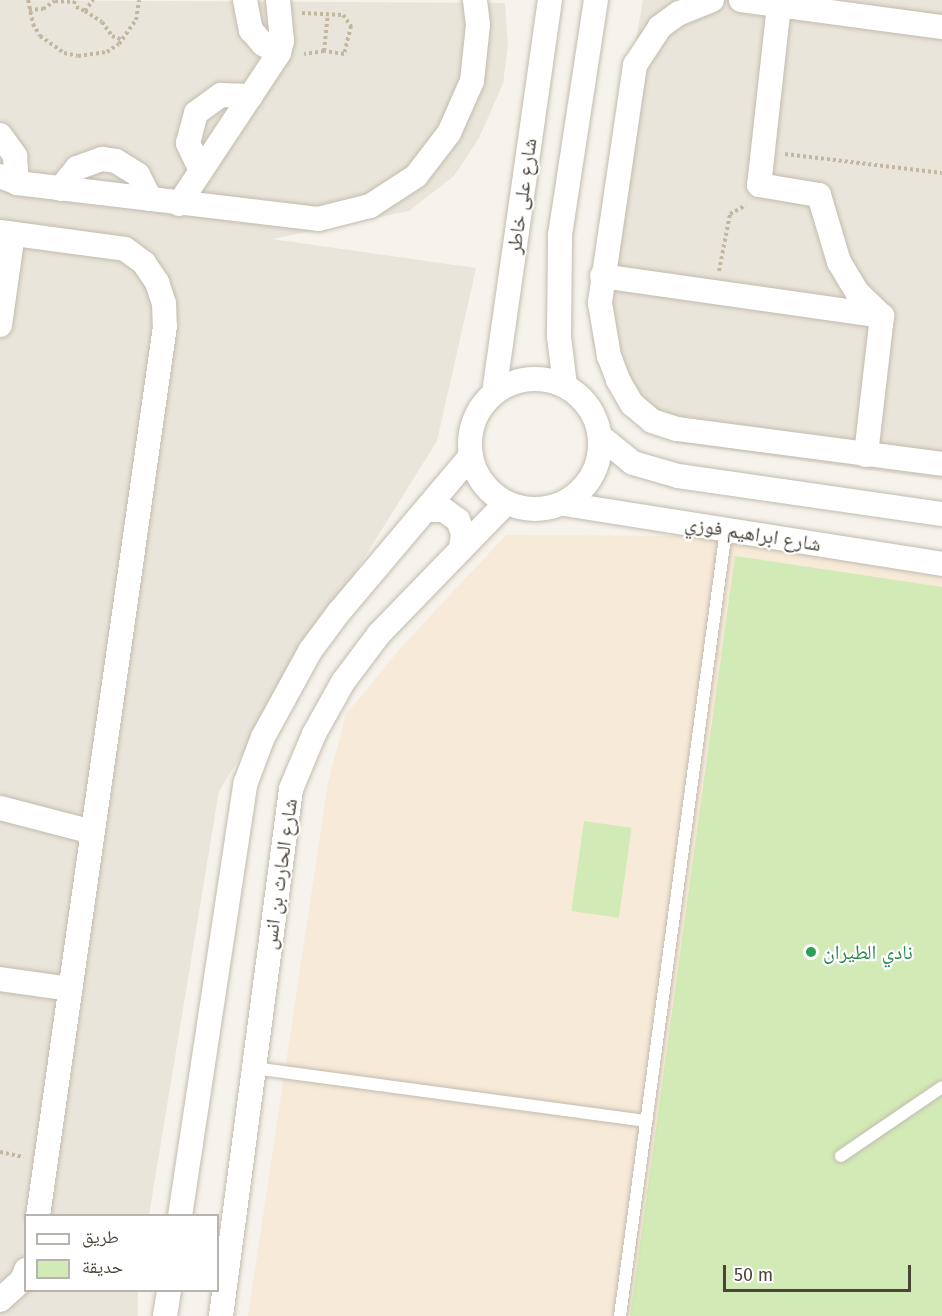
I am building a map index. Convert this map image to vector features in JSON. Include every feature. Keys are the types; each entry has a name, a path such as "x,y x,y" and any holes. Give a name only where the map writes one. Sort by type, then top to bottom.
{"street":[{"path":"245,0 252,30 263,44 279,51"},
{"path":"0,135 15,156 8,180 179,204 318,219 370,206 416,176 449,133 472,81 478,25 475,0"},
{"name":"شارع على خاطر","path":"494,393 550,0"},
{"path":"565,385 558,316 560,235 596,0"},
{"path":"712,0 679,12 660,27 634,65 602,276 601,312 609,356 632,404 652,421 677,429 942,464"},
{"path":"741,0 942,27"},
{"path":"179,204 279,51 279,5"},
{"path":"779,5 759,185 819,195 838,262 857,292 882,316"},
{"path":"201,171 189,143 196,113 221,95 251,96"},
{"path":"60,189 77,168 89,162 109,160 138,175 150,199"},
{"path":"0,325 6,233 126,249 144,263 157,282 164,303 165,326 38,1214"},
{"path":"602,276 882,316"},
{"path":"866,455 882,316"},
{"path":"529,378 565,385 582,398 595,416 601,437 598,464 585,487 564,504 535,511 506,504 489,492 470,458 470,433 478,411 494,393 529,378"},
{"path":"601,437 633,463 678,476 942,514"},
{"path":"180,1214 246,782 263,737 310,651 470,458"},
{"name":"شارع الحارث بن انس","path":"221,1316 291,789 314,734 344,682 379,634 506,504"},
{"name":"شارع ابراهيم فوزي","path":"564,504 942,564"},
{"path":"427,510 444,510 458,519 463,534 461,549"},
{"path":"0,808 92,832"},
{"path":"0,979 70,989"},
{"path":"0,1300 21,1280 24,1274"},
{"path":"165,1316 169,1292"}],"lane":[{"path":"620,1316 726,530"},
{"path":"254,1068 646,1121"},
{"path":"841,1156 942,1087"}],"path":[{"path":"28,0 29,9 40,36 64,53 93,56 123,40 136,20 139,0"},
{"path":"85,10 93,0"},
{"path":"29,9 43,9 55,2 74,1 102,22 112,36 123,40"},
{"path":"279,5 349,19 351,36 344,54 324,51 309,54 279,51"},
{"path":"324,51 328,15"},
{"path":"763,151 942,173"},
{"path":"715,292 730,214 754,198 759,185"}],"shaded area":[{"path":"0,0 505,3 508,45 503,84 479,138 454,176 409,211 272,239 476,268 437,441 219,791 149,1214 24,1214 24,1292 138,1292 138,1316 0,1316"},
{"path":"643,0 942,0 942,480 676,443 630,418 606,382 592,342 592,289"},
{"path":"506,535 713,536 942,571 942,1316 248,1316 328,783 346,714 405,643"}],"green space":[{"name":"نادي الطيران","path":"735,556 942,587 942,1316 630,1316"},
{"path":"584,821 632,828 619,918 571,911"}],"place":[{"name":"نادي الطيران","path":"811,952"}]}
